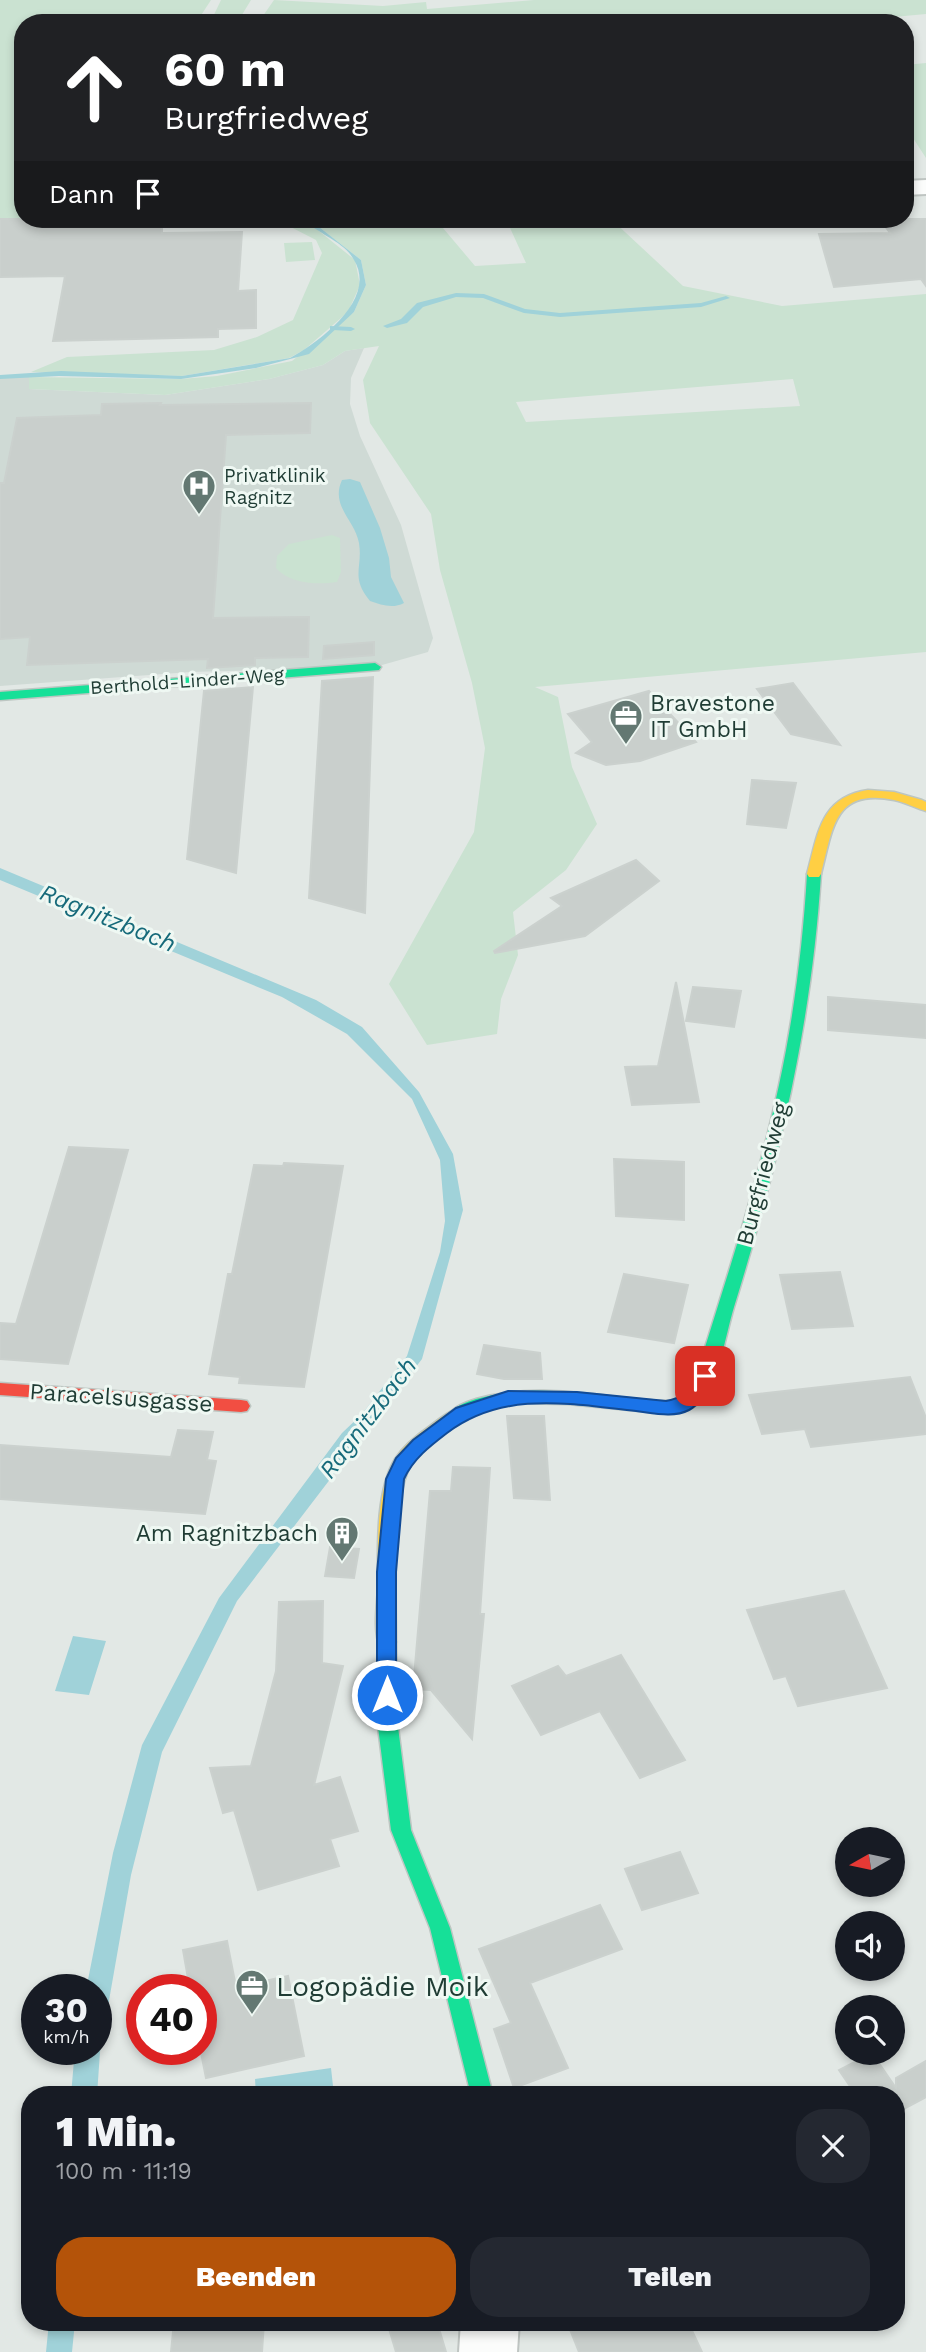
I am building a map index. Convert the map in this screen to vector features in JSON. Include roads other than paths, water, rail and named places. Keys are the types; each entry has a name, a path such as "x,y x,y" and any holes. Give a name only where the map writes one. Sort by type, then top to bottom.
{"street":[{"name":"Berthold-Linder-Weg","path":"0,696 374,667"},
{"name":"Burgfriedweg","path":"480,2086 440,1928 401,1830 387,1719 387,1572 395,1479 402,1463 419,1445 462,1412 508,1397 577,1398 666,1408 684,1405 696,1394 705,1376 744,1249 788,1084 810,939 811,884 822,844 839,805 846,800 873,794 895,795 909,797 926,807"},
{"name":"Paracelsusgasse","path":"0,1389 241,1406"},
{"path":"488,2352 489,2331"}],"water":[{"path":"320,228 361,260 366,285 354,312 309,354 256,368 181,379 59,376 0,379 0,375 61,371 182,376 290,358 316,341 342,318 358,290 359,275 350,253 316,229"},
{"path":"342,480 360,482 380,528 389,558 391,577 404,603 400,605 387,606 370,601 360,585 359,543 339,498"},
{"name":"Ragnitzbach","path":"0,868 316,1000 362,1027 419,1092 453,1154 463,1210 422,1359 237,1601 162,1752 131,1875 112,1983 112,1974 89,1974 113,1853 142,1745 219,1598 342,1433 362,1414 407,1356 440,1252 445,1221 440,1160 412,1099 347,1034 282,997 0,880"},
{"path":"73,1636 106,1641 89,1695 55,1691"},
{"name":"Ragnitzbach","path":"74,2065 99,2065 98,2086 72,2086"},
{"path":"331,2068 333,2086 255,2086 255,2079"},
{"path":"48,2331 74,2331 72,2352 46,2352"}],"waterway":[{"path":"387,326 404,321 420,305 456,295 484,296 524,311 560,315 701,305 726,298"},
{"path":"333,328 351,329"}],"place":[{"name":"Privatklinik Ragnitz","path":"199,516"},
{"name":"Bravestone IT GmbH","path":"626,746"},
{"name":"Am Ragnitzbach","path":"342,1563"},
{"name":"Logopädie Moik","path":"252,2016"}]}
